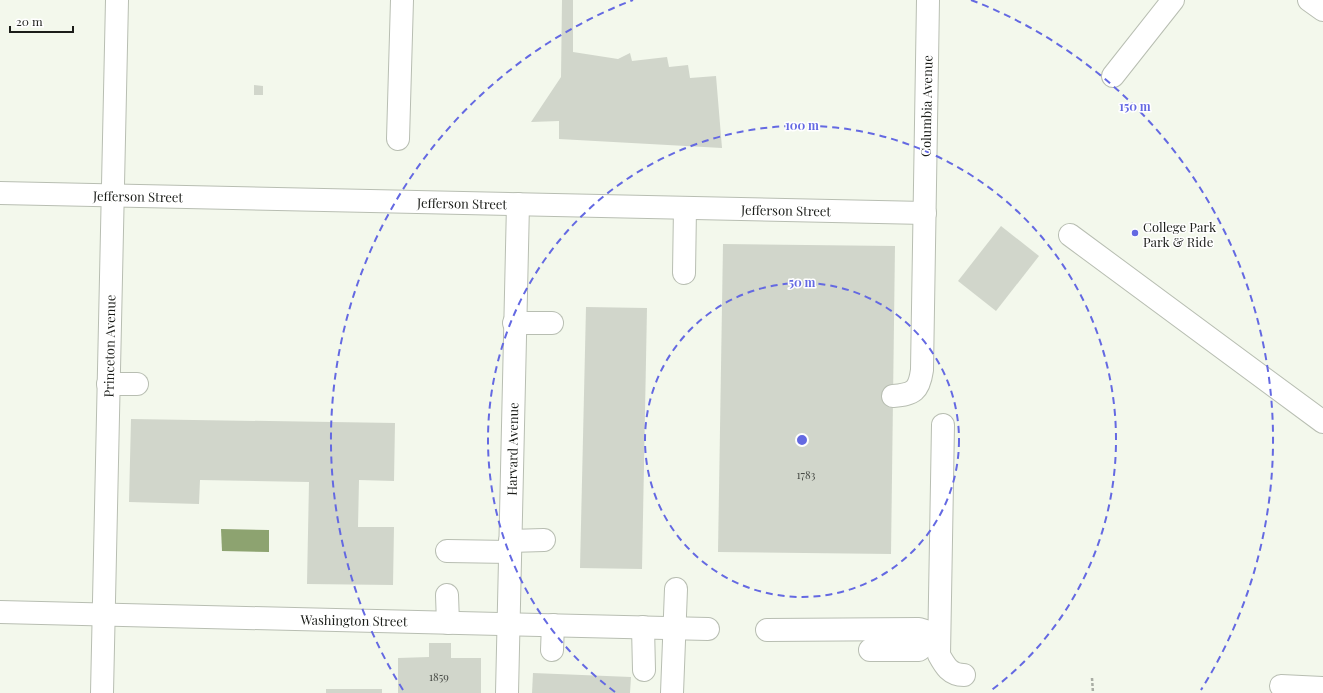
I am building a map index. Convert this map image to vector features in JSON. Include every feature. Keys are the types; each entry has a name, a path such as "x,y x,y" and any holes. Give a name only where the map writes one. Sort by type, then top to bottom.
{"street":[{"name":"Princeton Avenue","path":"102,693 117,0"},
{"path":"398,139 402,0"},
{"name":"Columbia Avenue","path":"893,396 909,394 916,390 920,382 925,213 928,0"},
{"path":"1113,76 1173,0"},
{"path":"1309,0 1323,10"},
{"name":"Jefferson Street","path":"0,193 925,213"},
{"name":"Harvard Avenue","path":"507,693 514,323 518,204"},
{"path":"684,208 684,273"},
{"path":"1070,235 1323,422"},
{"path":"514,323 552,323"},
{"path":"108,384 137,384"},
{"path":"942,425 939,655 946,668 957,675 964,675"},
{"path":"447,551 510,546 544,540"},
{"path":"672,693 676,589"},
{"path":"447,595 448,622"},
{"name":"Washington Street","path":"0,612 708,629"},
{"path":"552,650 553,625"},
{"path":"643,627 644,670"},
{"path":"767,630 869,640 919,629 939,636"},
{"path":"1281,686 1323,688"}],"path":[{"path":"1092,678 1093,693"}],"shaded area":[{"path":"221,529 269,530 269,552 222,551"}],"building":[{"path":"562,0 573,0 573,52 618,59 630,53 632,61 667,57 669,67 688,65 690,78 716,76 722,148 559,139 559,121 531,122 561,77"},
{"path":"254,85 263,86 263,95 254,95"},
{"path":"1001,226 1039,256 996,311 958,281"},
{"path":"723,244 895,246 891,554 718,552"},
{"path":"586,307 647,308 642,569 580,568"},
{"path":"131,419 395,423 394,481 359,480 358,527 394,527 393,585 307,584 309,482 200,480 199,504 129,502"},
{"path":"429,643 451,643 451,658 481,658 481,693 398,693 398,658 429,657"},
{"path":"533,673 631,677 630,693 532,693"},
{"path":"326,689 382,689 382,693 326,693"}],"place":[{"name":"College Park Park & Ride","path":"1135,233"}]}
